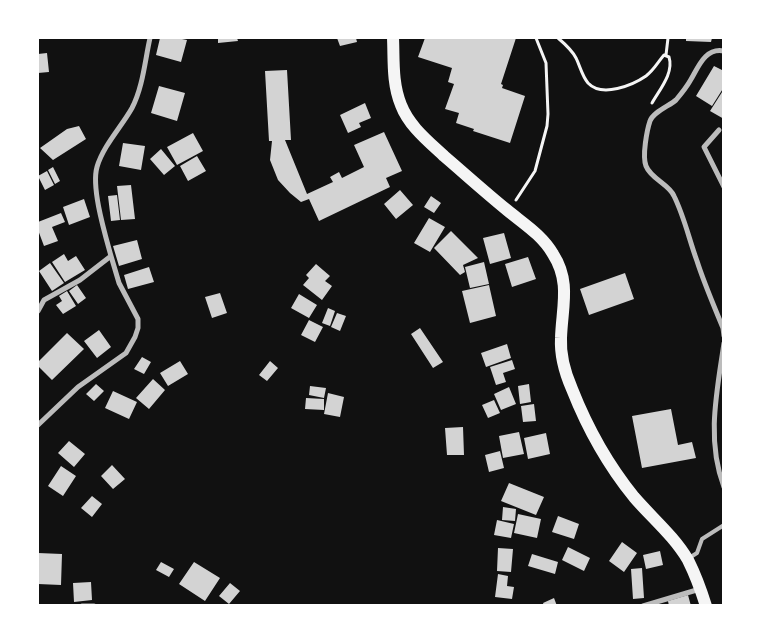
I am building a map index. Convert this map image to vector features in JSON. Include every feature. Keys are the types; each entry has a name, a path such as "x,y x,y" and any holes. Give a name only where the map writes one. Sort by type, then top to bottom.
{"main road":[{"path":"393,38 394,75 400,103 405,114 425,138 478,187 544,239 554,255 561,269 565,286 560,339 562,358 566,375 578,404 604,454 634,496 668,533 687,560 706,606"}],"street":[{"path":"38,425 78,387 126,353 138,328 138,319 119,283 111,256 96,193 95,178 97,167 120,124 132,108 138,94 150,38"},
{"path":"724,51 712,51 705,56 676,100 654,114 650,119 644,153 646,166 673,193 682,212 708,293 723,328 724,336"},
{"path":"719,130 704,147 724,187"},
{"path":"38,311 44,300 80,280 111,256"},
{"path":"724,344 714,403 713,425 715,446 724,487"},
{"path":"643,606 700,588"},
{"path":"82,606 94,606"}],"lane":[{"path":"687,560 696,553 702,539 724,525"}],"path":[{"path":"509,211 535,171 547,126 546,63 536,38"},
{"path":"558,38 572,50 587,81 598,88 619,89 646,76 657,66 664,55 666,55 668,38"},
{"path":"650,119 649,108 666,80 669,70 669,56 666,55"}],"building":[{"path":"160,38 187,40 181,62 156,55"},
{"path":"218,38 237,38 238,41 218,43"},
{"path":"337,38 356,38 357,42 340,46"},
{"path":"425,38 516,38 501,84 503,85 502,88 525,96 510,143 473,131 474,129 456,123 459,113 445,109 454,84 448,82 452,68 418,57"},
{"path":"686,38 712,38 711,42 686,41"},
{"path":"47,53 49,72 38,73 38,54"},
{"path":"714,66 724,71 724,87 712,106 696,96"},
{"path":"287,70 291,140 285,140 307,194 333,182 330,177 339,172 342,178 364,167 354,145 384,132 402,171 386,178 390,187 319,221 309,199 301,202 278,180 270,160 272,141 269,141 265,71"},
{"path":"159,86 185,93 177,121 151,113"},
{"path":"724,89 724,119 710,111"},
{"path":"365,103 371,118 359,123 361,127 348,133 340,115"},
{"path":"79,126 86,139 53,160 40,148 67,129"},
{"path":"193,133 203,151 177,165 167,147"},
{"path":"123,143 145,146 141,170 119,166"},
{"path":"161,149 175,166 164,175 150,159"},
{"path":"197,156 206,171 188,181 180,166"},
{"path":"53,167 60,181 55,184 48,170"},
{"path":"47,171 54,185 45,190 38,176"},
{"path":"131,185 135,219 121,220 117,186"},
{"path":"400,190 413,205 396,219 384,204"},
{"path":"117,195 120,220 111,221 108,196"},
{"path":"431,196 441,203 434,213 424,207"},
{"path":"84,199 90,217 69,225 63,207"},
{"path":"61,213 65,222 52,227 58,241 44,246 38,230 38,222"},
{"path":"429,218 445,227 430,252 414,243"},
{"path":"451,231 478,258 463,265 465,272 460,275 434,248"},
{"path":"504,233 511,258 490,264 483,238"},
{"path":"137,240 142,259 119,266 113,246"},
{"path":"64,254 68,261 76,256 85,270 65,282 52,262"},
{"path":"528,257 536,279 512,287 505,264"},
{"path":"484,262 489,284 470,288 465,267"},
{"path":"50,263 64,283 52,291 39,271"},
{"path":"316,264 330,276 325,281 332,286 322,300 303,285 309,278 306,275"},
{"path":"149,267 154,282 128,289 124,275"},
{"path":"625,273 634,299 589,315 580,289"},
{"path":"77,285 86,298 78,304 69,291"},
{"path":"489,285 496,316 470,323 462,291"},
{"path":"67,291 76,306 63,314 56,305 62,301 59,296"},
{"path":"220,293 227,313 212,318 205,297"},
{"path":"299,294 317,305 309,318 291,308"},
{"path":"328,308 335,311 330,326 322,323"},
{"path":"337,313 346,316 340,331 331,327"},
{"path":"309,320 323,327 315,342 301,335"},
{"path":"420,328 443,362 433,368 411,334"},
{"path":"99,330 111,347 97,358 84,341"},
{"path":"67,333 84,349 52,380 38,366 38,362"},
{"path":"507,344 511,358 486,367 481,353"},
{"path":"142,357 151,362 144,374 134,369"},
{"path":"512,360 515,369 503,373 506,382 496,385 490,367"},
{"path":"180,361 188,374 168,386 160,373"},
{"path":"270,361 278,368 267,381 259,375"},
{"path":"153,379 165,390 149,409 136,398"},
{"path":"96,384 104,391 94,401 86,394"},
{"path":"529,384 531,402 520,404 518,386"},
{"path":"310,386 326,388 324,398 309,395"},
{"path":"509,387 516,404 501,410 494,394"},
{"path":"113,391 137,402 129,419 105,408"},
{"path":"328,393 344,397 340,417 324,414"},
{"path":"306,398 324,399 324,410 305,409"},
{"path":"494,400 500,413 488,418 482,405"},
{"path":"534,404 536,421 523,422 521,406"},
{"path":"671,409 678,445 692,442 696,458 642,468 632,416"},
{"path":"463,427 464,455 447,455 445,428"},
{"path":"519,432 524,454 503,458 499,436"},
{"path":"546,433 550,454 528,459 524,438"},
{"path":"69,441 85,454 74,467 58,453"},
{"path":"500,451 504,468 489,472 485,455"},
{"path":"112,465 125,479 113,489 101,476"},
{"path":"61,466 76,476 63,496 48,486"},
{"path":"509,483 544,497 536,515 501,501"},
{"path":"92,496 102,504 92,517 81,508"},
{"path":"503,507 516,509 515,521 502,520"},
{"path":"518,514 541,519 537,538 514,533"},
{"path":"558,516 579,524 574,539 552,532"},
{"path":"497,520 514,524 511,538 494,535"},
{"path":"622,542 637,553 624,572 609,561"},
{"path":"568,547 590,558 584,571 562,560"},
{"path":"498,548 513,549 511,572 497,571"},
{"path":"660,551 663,565 646,569 643,555"},
{"path":"38,553 62,554 61,585 38,584"},
{"path":"532,554 558,562 555,574 528,566"},
{"path":"161,562 174,569 169,577 156,570"},
{"path":"194,562 220,578 205,601 179,584"},
{"path":"642,568 644,598 633,599 631,569"},
{"path":"498,574 508,576 507,586 514,587 512,599 495,597"},
{"path":"91,582 92,600 74,602 73,583"},
{"path":"230,583 240,591 229,604 219,596"},
{"path":"688,595 691,606 669,606 668,601"},
{"path":"554,598 557,606 544,606 543,603"}]}
